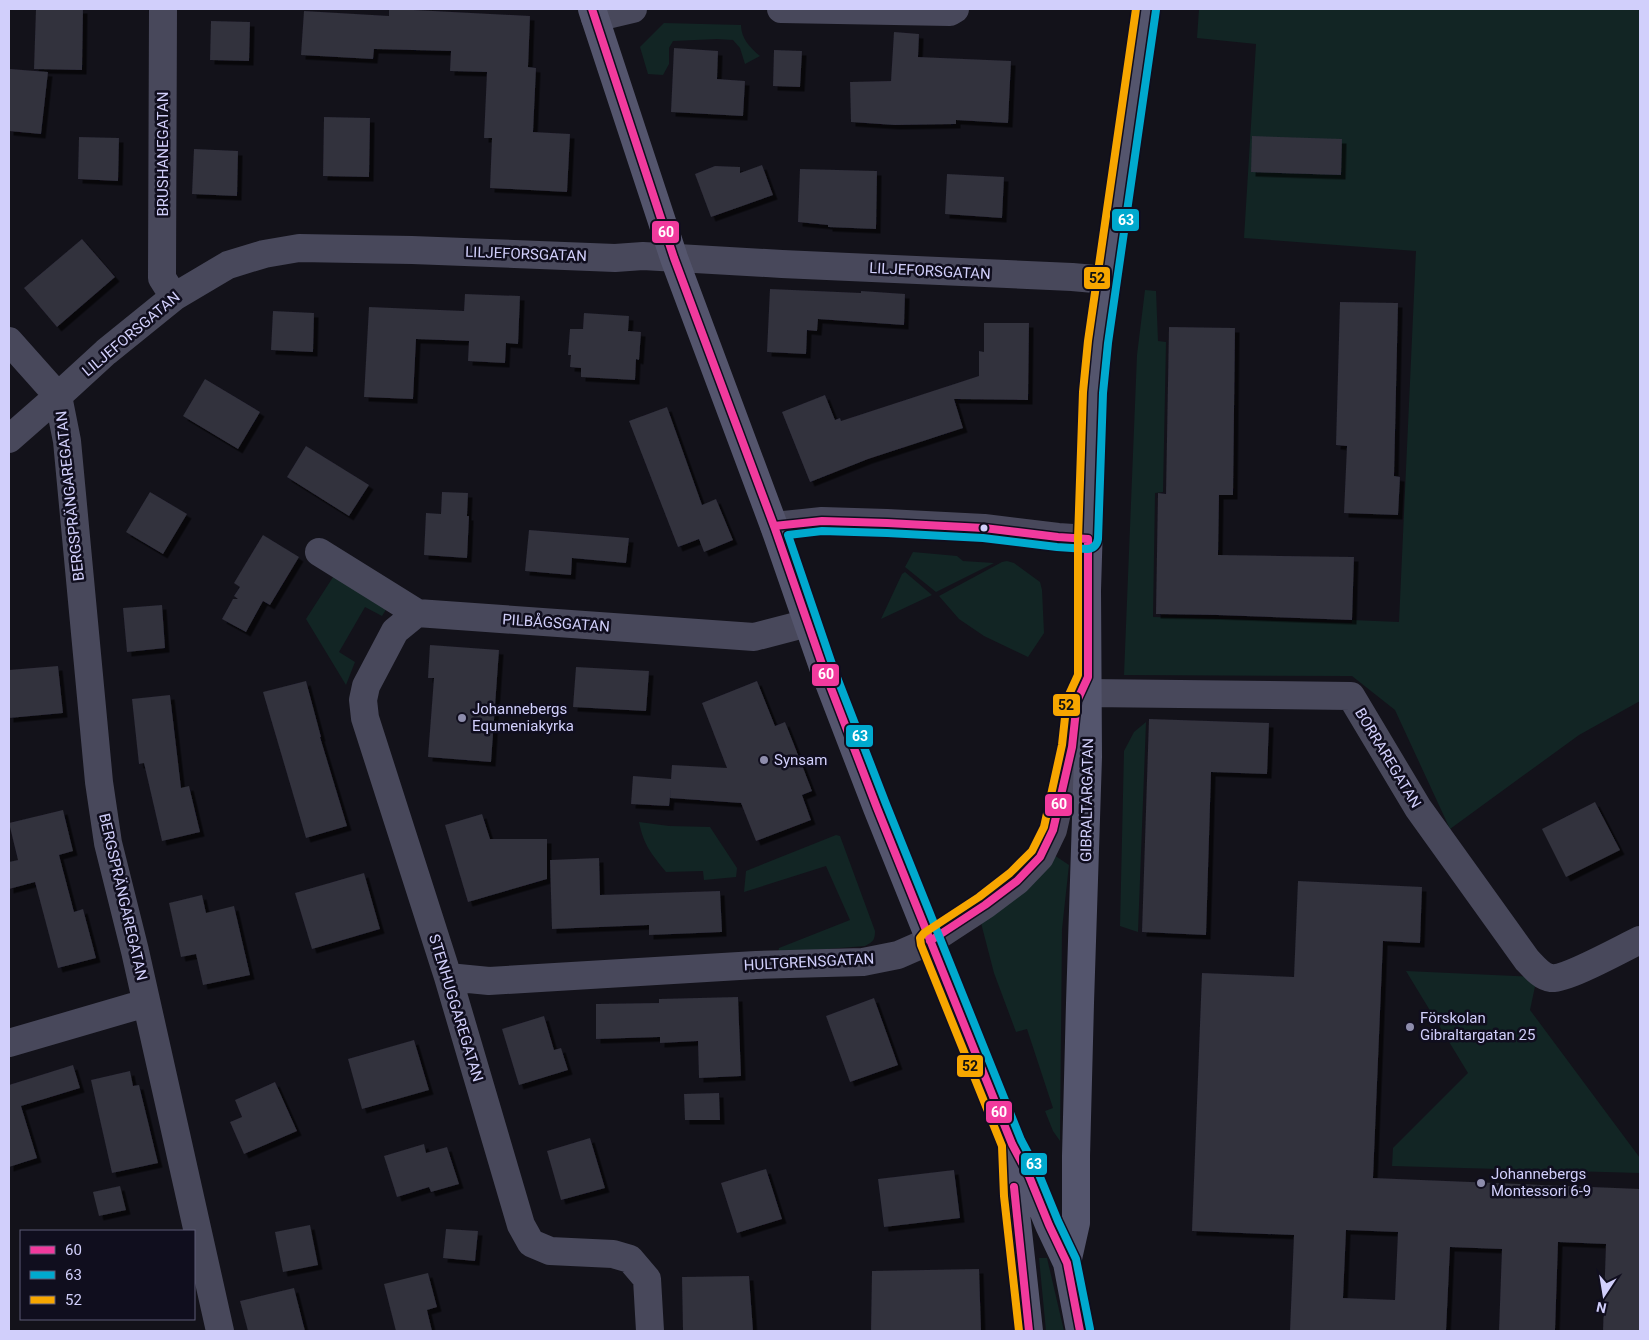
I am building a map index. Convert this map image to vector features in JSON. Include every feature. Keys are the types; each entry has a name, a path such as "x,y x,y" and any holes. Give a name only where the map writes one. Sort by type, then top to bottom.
{"street":[{"name":"BRUSHANEGATAN","path":"163,9 162,278 174,297"},
{"path":"632,9 594,13 674,258 774,526 808,623 877,808 1012,1144 1014,1195 1029,1331"},
{"path":"781,9 950,12 955,9"},
{"name":"GIBRALTARGATAN","path":"1067,1263 1076,1223 1080,1002 1087,836 1087,590 1093,392 1106,280 1146,9"},
{"name":"LILJEFORSGATAN","path":"9,439 106,352 174,297 228,265 264,254 299,248 412,250 615,258 643,256 1106,280"},
{"path":"9,341 58,396"},
{"name":"BERGSPRÄNGAREGATAN","path":"58,396 67,442 100,791 108,843 220,1331"},
{"path":"774,526 822,522 984,528 1088,539"},
{"name":"PILBÅGSGATAN","path":"319,552 417,613 754,637 808,623"},
{"name":"STENHUGGAREGATAN","path":"417,613 395,631 366,686 363,700 365,718 448,977 521,1225 531,1243 550,1250 613,1254 630,1259 646,1279 650,1331"},
{"name":"HULTGRENSGATAN","path":"448,977 489,980 756,965 863,962 898,955 930,941 985,905 1016,881 1040,856 1053,830 1072,747 1077,701 1088,685"},
{"name":"BORRAREGATAN","path":"1088,685 1351,696 1418,808 1527,960 1538,972 1551,978 1569,975 1640,940"},
{"path":"9,1043 146,1003"},
{"name":"GIBRALTARGATAN","path":"1012,1144 1029,1176 1067,1263 1080,1331"}],"green space":[{"path":"1199,9 1640,9 1640,701 1579,735 1450,829 1395,710 1352,676 1124,675 1137,355 1145,290 1156,291 1158,341 1166,342 1163,492 1155,493 1153,617 1352,623 1352,620 1399,622 1416,251 1244,238 1256,44 1197,38"},
{"path":"664,23 741,25 741,30 747,42 760,56 745,64 740,48 733,40 673,41 669,48 669,64 663,75 648,74 640,47"},
{"path":"913,552 957,556 963,561 994,563 936,592 905,567"},
{"path":"1007,561 1014,563 1040,582 1042,590 1044,633 1028,657 984,636 959,619 939,596"},
{"path":"905,572 932,595 881,619 902,574"},
{"path":"335,574 387,608 382,616 365,607 339,652 355,662 346,685 306,619"},
{"path":"1146,722 1138,932 1120,926 1124,751 1134,732"},
{"path":"639,822 669,826 710,827 737,868 736,877 704,880 703,871 666,872 649,849"},
{"path":"836,835 840,836 875,931 874,939 865,946 778,953 779,948 850,920 826,866 744,892 746,871"},
{"path":"1054,855 1069,865 1062,929 1060,1141 1053,1131 1045,1111 1053,1108 1027,1029 1016,1032 994,973 980,919"},
{"path":"1406,971 1537,977 1530,1010 1640,1158 1640,1173 1392,1166 1393,1148 1468,1073"},
{"path":"1039,1258 1047,1258 1064,1331 1046,1331"}],"building":[{"path":"36,9 83,9 82,70 34,69"},
{"path":"389,9 530,16 528,67 536,68 533,132 570,134 567,192 490,188 492,138 484,138 487,72 450,71 451,51 374,49 373,59 301,55 304,11 389,16"},
{"path":"211,21 250,22 249,61 210,60"},
{"path":"894,32 919,34 918,57 1011,61 1008,123 956,120 956,124 895,125 851,122 850,82 891,81"},
{"path":"674,48 718,51 717,79 745,81 743,116 671,112"},
{"path":"774,50 802,51 800,87 773,86"},
{"path":"10,69 48,72 41,134 9,131"},
{"path":"324,117 370,118 369,177 323,176"},
{"path":"1252,136 1342,139 1341,175 1251,172"},
{"path":"79,137 119,138 118,181 78,179"},
{"path":"194,149 238,151 237,196 192,194"},
{"path":"762,165 773,195 711,217 695,174 715,166 740,167 740,173"},
{"path":"800,169 877,171 876,229 828,227 828,225 798,222"},
{"path":"947,174 1004,177 1002,218 945,214"},
{"path":"82,239 115,277 57,327 24,288"},
{"path":"770,289 905,294 904,325 818,319 817,331 807,330 806,354 767,352"},
{"path":"465,294 520,296 518,344 506,343 505,363 468,361 469,341 416,339 413,399 364,397 369,307 464,311"},
{"path":"1340,302 1398,303 1394,476 1400,477 1398,515 1344,513 1347,446 1336,445"},
{"path":"273,311 314,313 313,352 271,350"},
{"path":"584,313 629,316 628,331 641,332 639,360 636,359 635,380 581,377 581,368 570,367 571,355 568,355 570,329 583,329"},
{"path":"984,323 1029,323 1028,400 954,399 963,428 868,459 810,482 782,412 825,395 835,420 840,418 841,421 979,376 979,351 984,352"},
{"path":"1169,327 1235,328 1233,495 1219,495 1218,555 1354,557 1352,620 1156,614 1158,493 1166,494"},
{"path":"205,379 260,412 238,449 183,416"},
{"path":"667,407 702,505 716,499 733,540 704,552 699,539 678,547 629,421"},
{"path":"306,446 369,485 349,516 287,477"},
{"path":"150,492 187,514 163,554 126,532"},
{"path":"442,492 468,493 467,558 424,555 426,513 441,514"},
{"path":"529,530 629,538 626,563 572,558 571,575 525,571"},
{"path":"263,535 299,557 270,605 263,601 246,632 222,619 233,599 238,599 234,596 240,587 234,583"},
{"path":"162,605 165,648 127,652 123,608"},
{"name":"Johannebergs Equmeniakyrka","path":"430,645 499,650 491,762 428,757 434,678 428,678"},
{"path":"58,666 63,713 9,718 9,670"},
{"path":"576,667 649,671 646,711 573,707"},
{"path":"306,681 320,737 347,826 306,838 263,692"},
{"path":"757,681 775,726 785,722 802,765 812,791 802,795 811,820 756,841 741,803 670,798 671,788 669,806 631,804 633,776 671,779 672,765 727,768 702,703"},
{"path":"170,695 181,788 189,786 200,832 162,841 144,763 139,764 132,699"},
{"path":"1149,719 1269,723 1267,774 1211,772 1206,935 1142,932"},
{"path":"1595,802 1620,850 1566,877 1542,829"},
{"path":"63,810 73,851 59,855 74,912 83,909 96,958 58,968 35,882 9,889 9,862 18,860 9,823"},
{"path":"482,814 490,839 547,839 547,879 468,902 445,825"},
{"path":"599,858 600,895 720,891 722,932 649,935 649,925 552,929 550,860"},
{"path":"364,873 380,929 312,949 295,893"},
{"path":"1298,881 1422,887 1420,943 1383,941 1373,1178 1640,1189 1640,1331 1603,1331 1606,1244 1558,1242 1555,1331 1499,1331 1502,1249 1450,1247 1446,1331 1290,1331 1294,1235 1192,1231 1202,973 1294,977","holes":["1346,1230 1398,1232 1395,1300 1343,1298"]},
{"path":"202,895 206,913 234,906 250,975 203,985 196,954 181,957 169,903"},
{"path":"738,997 741,1076 699,1078 698,1041 660,1043 660,1037 596,1039 596,1004 659,1003 659,999"},
{"path":"874,998 898,1065 850,1082 826,1016"},
{"path":"544,1016 554,1050 561,1048 568,1070 519,1085 502,1029"},
{"path":"414,1040 429,1090 362,1109 348,1059"},
{"path":"73,1065 80,1088 21,1106 37,1158 9,1167 9,1085"},
{"path":"130,1071 133,1086 139,1085 158,1163 112,1173 91,1080"},
{"path":"275,1082 297,1131 244,1154 230,1122 242,1117 235,1100"},
{"path":"719,1093 720,1120 685,1120 684,1094"},
{"path":"590,1138 605,1188 561,1200 547,1151"},
{"path":"424,1144 426,1153 447,1147 459,1184 431,1192 429,1187 397,1197 384,1156"},
{"path":"766,1169 782,1219 737,1233 721,1183"},
{"path":"954,1170 960,1218 884,1227 878,1179"},
{"path":"120,1186 126,1210 99,1216 93,1192"},
{"path":"310,1225 318,1265 283,1272 275,1232"},
{"path":"446,1229 478,1231 475,1261 443,1258"},
{"path":"979,1269 981,1331 871,1331 872,1271"},
{"path":"428,1273 437,1307 427,1310 432,1331 396,1331 384,1284"},
{"path":"749,1276 753,1331 683,1331 682,1277"},
{"path":"294,1288 305,1331 248,1331 240,1301"}],"transit line":[{"name":"60","path":"592,9 674,258 774,526 824,670 877,808 1012,1144 1029,1176 1067,1263 1080,1331"},
{"name":"52","path":"1019,1331 1004,1196 1002,1146 921,945 920,938 924,933 979,897 1010,873 1032,851 1044,827 1062,745 1067,699 1078,675 1078,539 1083,392 1088,341 1136,9"},
{"name":"63","path":"1090,1329 1076,1259 1038,1172 1021,1140 886,804 833,667 788,535 822,531 887,533 983,538 1087,549 1096,545 1098,539 1103,393 1108,343 1156,10"},
{"name":"60","path":"774,526 822,521 887,523 984,528 1088,539 1088,677 1077,701 1072,747 1053,830 1040,857 1017,881 985,905 930,941"},
{"name":"60","path":"1014,1187 1029,1331"}],"place":[{"name":"Johannebergs Equmeniakyrka","path":"462,718"},
{"name":"Synsam","path":"764,760"},
{"name":"Förskolan Gibraltargatan 25","path":"1410,1027"},
{"name":"Johannebergs Montessori 6-9","path":"1481,1183"}]}
